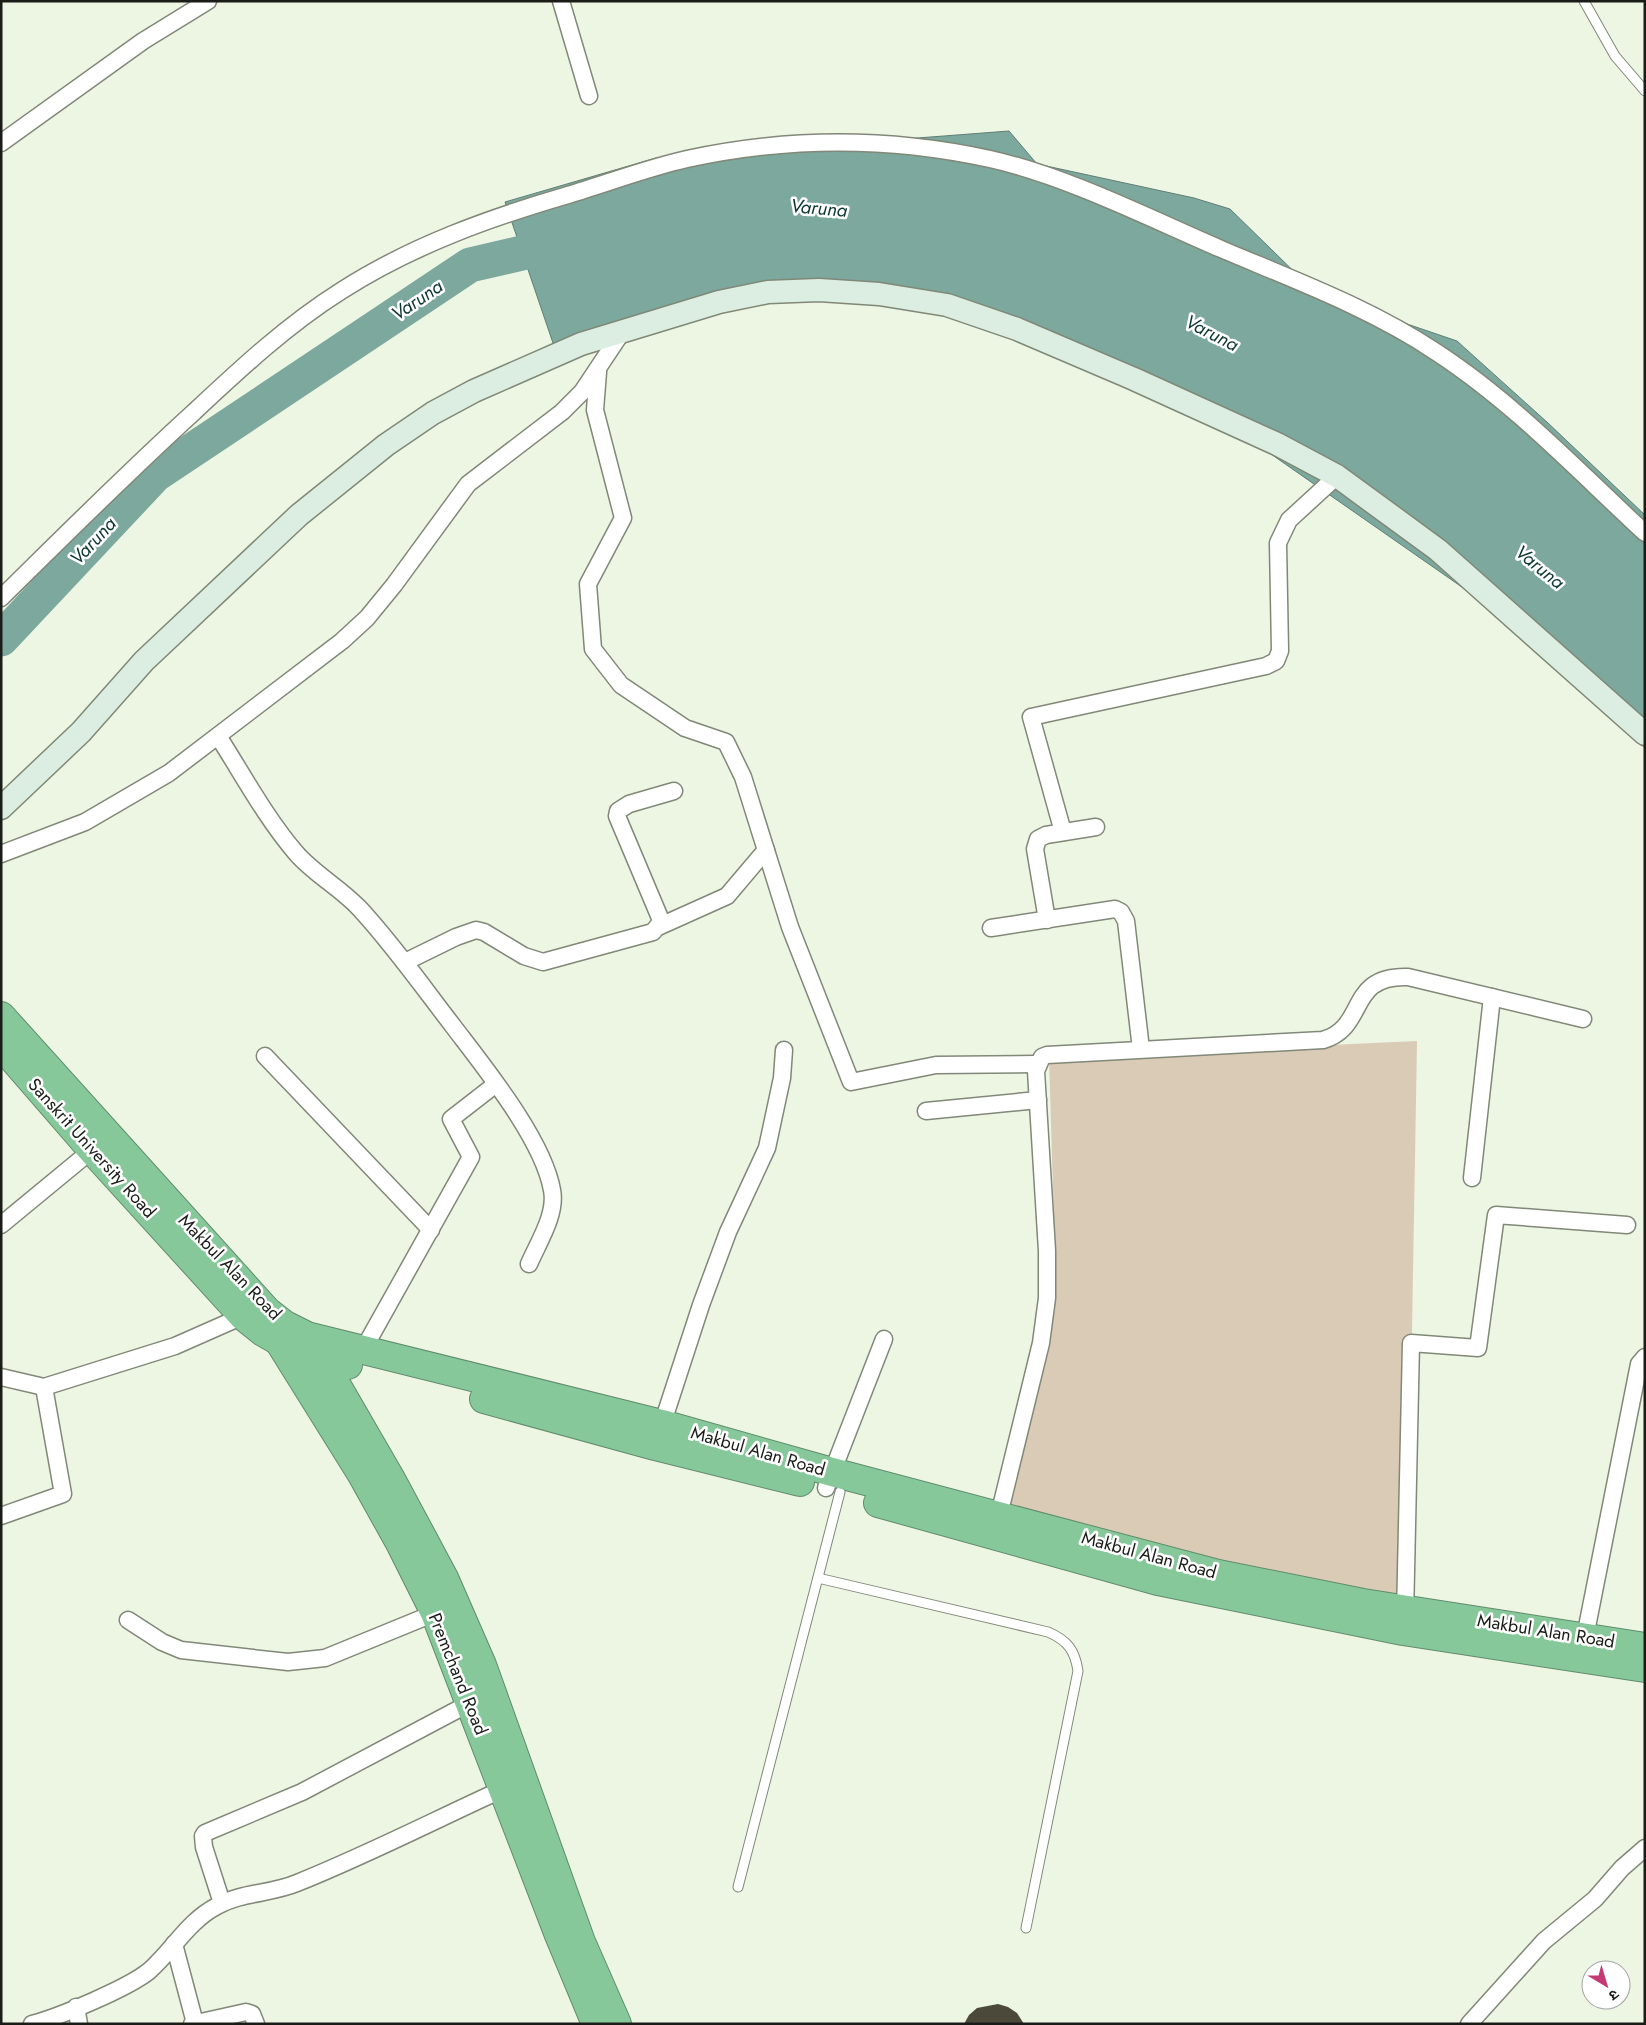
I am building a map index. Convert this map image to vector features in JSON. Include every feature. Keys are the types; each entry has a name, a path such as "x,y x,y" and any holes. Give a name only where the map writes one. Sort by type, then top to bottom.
{"highway":[{"name":"Makbul Alan Road","path":"1,1016 267,1311 286,1325 307,1336 363,1350 833,1484 1076,1547"},
{"name":"Sanskrit University Road","path":"1,1045 92,1150 243,1316"},
{"name":"Makbul Alan Road","path":"243,1316 280,1343 305,1356 658,1435"},
{"name":"Premchand Road","path":"280,1343 361,1473 400,1543 435,1613 559,1935 596,2024"},
{"name":"Premchand Road","path":"322,1360 392,1481 444,1578 482,1665 581,1942 617,2024"},
{"name":"Makbul Alan Road","path":"833,1484 999,1515 1158,1581 1405,1620 1645,1668"},
{"name":"Makbul Alan Road","path":"1405,1620 1585,1637 1645,1647"}],"street":[{"path":"1,143 143,41 208,1"},
{"path":"561,1 589,96"},
{"path":"1,598 253,356 339,292 416,248 501,215 685,160 773,145 829,141 909,147 992,160 1044,176 1071,185 1248,260 1381,319 1437,352 1488,390 1645,533"},
{"path":"1,808 81,732 151,654 299,515 386,445 433,413 474,390 581,344 719,302 768,292 819,290 879,294 947,305 1017,329 1134,379 1277,444 1337,476 1438,550 1645,734"},
{"path":"1,854 40,841 100,813 169,773 342,641 367,618 394,585 468,484 562,412 598,372 622,332"},
{"path":"598,372 595,410 623,518 588,584 593,649 621,685 685,728 726,742 743,777 790,927 851,1082 936,1065 1037,1064"},
{"path":"1063,832 1030,717 1266,666 1276,661 1280,651 1278,543 1289,520 1337,476"},
{"path":"218,736 296,853 362,910 405,962 496,1084 539,1152 553,1191 552,1206 545,1227 528,1264"},
{"path":"658,927 660,918 658,910 617,816 622,807 674,790"},
{"path":"1047,920 1036,843 1040,837 1096,827"},
{"path":"405,962 456,937 476,930 484,932 524,956 543,962 647,934 658,927 727,896 766,850"},
{"path":"990,928 1114,909 1124,915 1141,1049"},
{"path":"999,1515 1041,1343 1047,1298 1047,1251 1038,1100 1038,1060 1047,1055 1323,1040 1340,1032 1365,992 1381,979 1390,976 1408,977 1584,1019"},
{"path":"1472,1178 1492,997"},
{"path":"658,1435 701,1305 728,1232 767,1148 782,1078 784,1050"},
{"path":"264,1056 431,1230"},
{"path":"363,1350 471,1157 450,1119 496,1084"},
{"path":"926,1112 1038,1100"},
{"path":"1,1225 92,1150"},
{"path":"1405,1620 1411,1343 1478,1348 1496,1215 1627,1225"},
{"path":"1,1377 44,1387 175,1346 243,1316"},
{"path":"833,1484 884,1340"},
{"path":"1585,1637 1639,1364 1645,1357"},
{"path":"1,1516 63,1494 44,1387"},
{"path":"128,1620 162,1642 181,1650 288,1662 325,1658 435,1613"},
{"path":"222,1903 204,1847 203,1836 206,1833 302,1792 470,1703"},
{"path":"32,2024 76,2007 142,1975 158,1962 201,1916 222,1903 248,1894 294,1885 503,1788"},
{"path":"1469,2024 1544,1941 1595,1899 1622,1868 1645,1848"},
{"path":"174,1944 194,2023 246,2012 252,2014 256,2024"},
{"path":"76,2007 79,2024"}],"lane":[{"path":"1584,1 1615,56 1645,91"},
{"path":"738,1887 818,1578 833,1484"},
{"path":"818,1578 1048,1632 1060,1637 1070,1646 1076,1656 1078,1671 1026,1928"}],"shaded area":[{"path":"1417,1041 1407,1621 1005,1514 1056,1288 1049,1058"}],"water":[{"path":"1009,131 1037,164 1194,198 1230,209 1316,293 1457,341 1548,423 1645,515 1645,748 1492,608 1235,429 982,310 756,285 554,346 505,202 656,158"}],"building":[{"path":"998,2004 1008,2007 1017,2013 1024,2024 964,2024 969,2015 977,2008"}],"waterway":[{"name":"Varuna","path":"1,639 155,475 470,265 569,242"}]}
